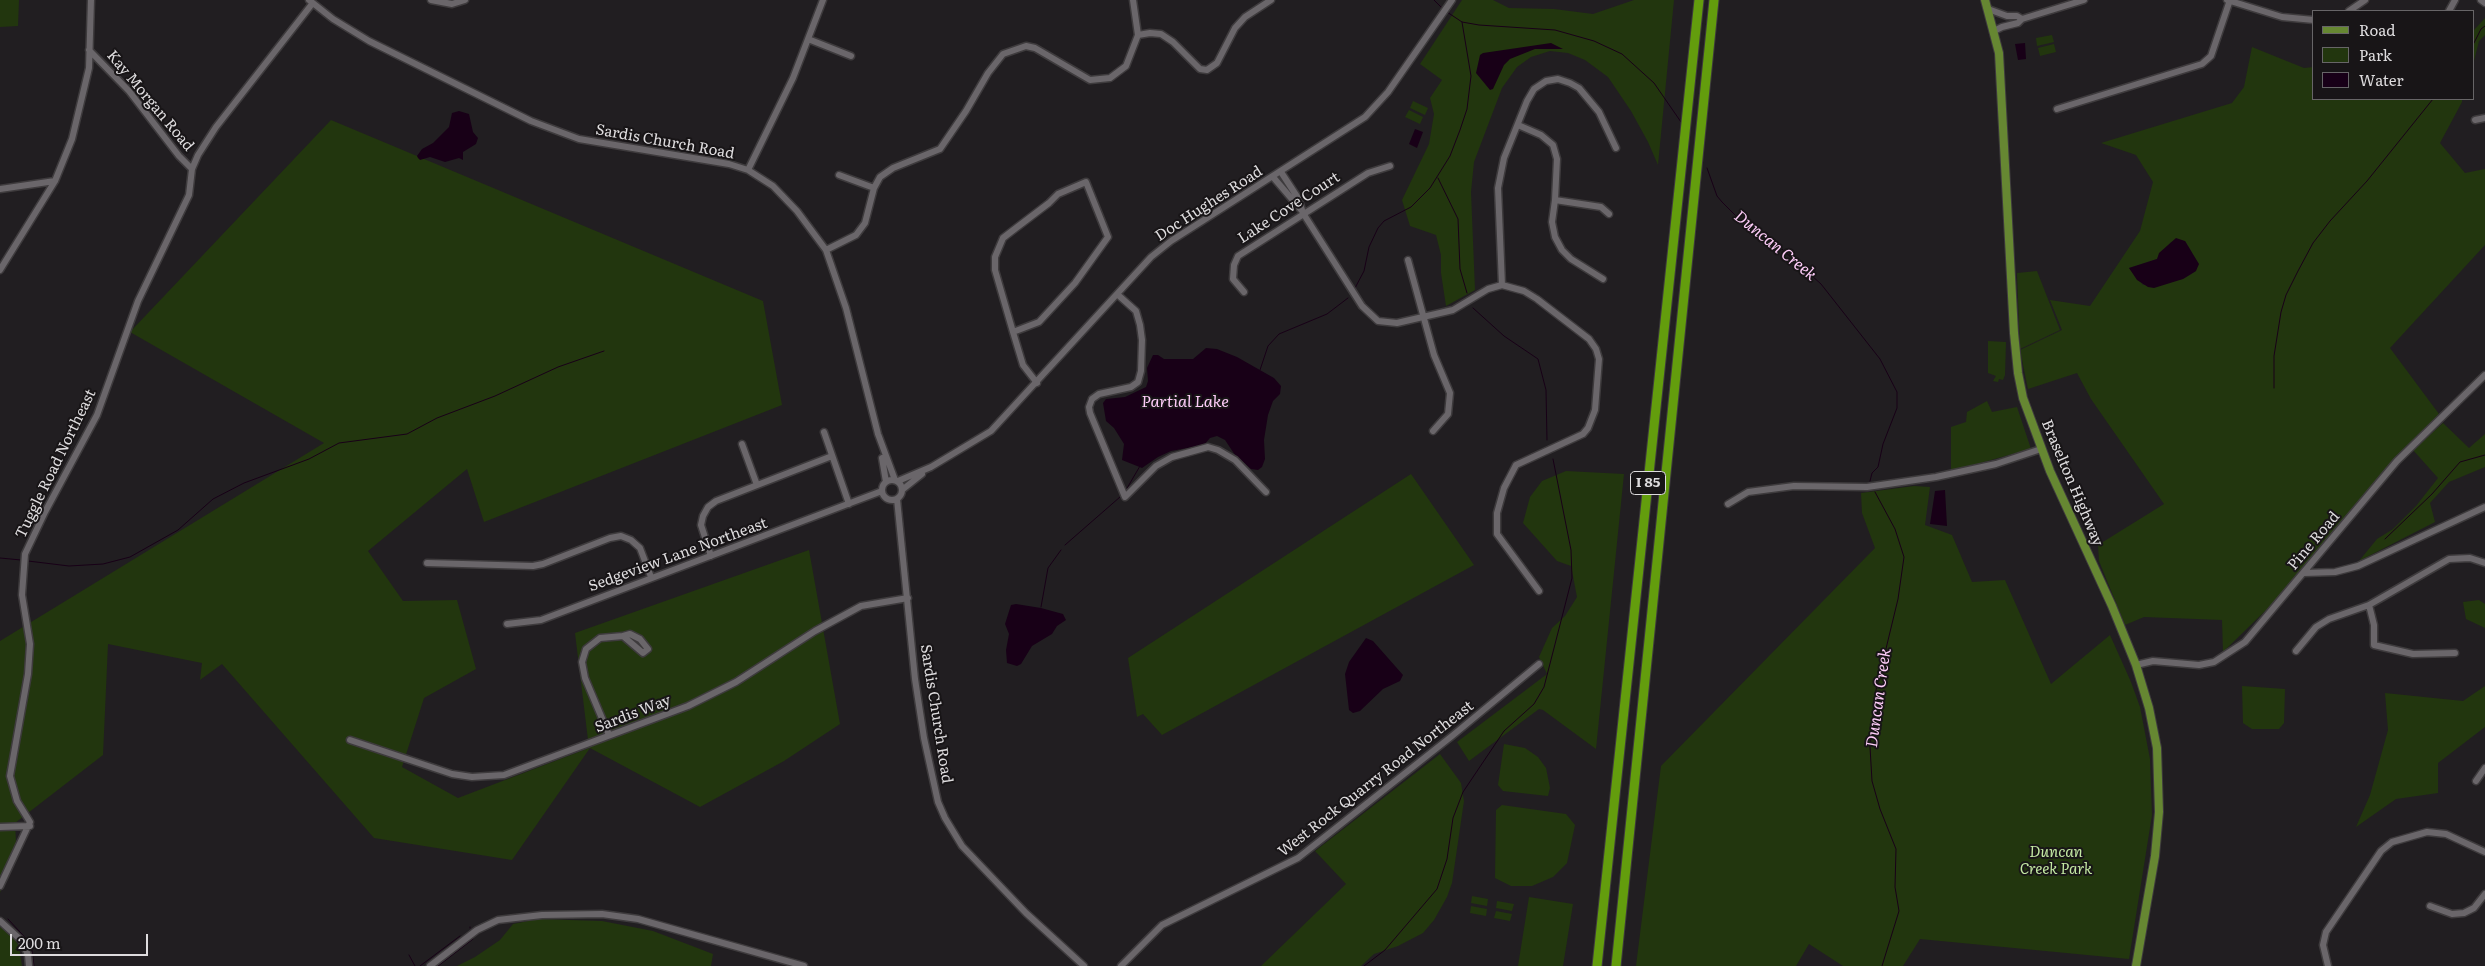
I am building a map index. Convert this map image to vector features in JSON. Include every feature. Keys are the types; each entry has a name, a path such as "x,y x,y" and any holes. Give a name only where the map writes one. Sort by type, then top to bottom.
{"highway":[{"name":"I 85","path":"1597,966 1699,0"},
{"name":"I 85","path":"1616,966 1714,0"}],"main road":[{"name":"Braselton Highway","path":"1986,0 1994,31 2002,92 2016,358 2023,398 2041,449 2136,665 2151,717 2159,779 2159,812 2154,856 2136,966"}],"street":[{"path":"0,270 55,181 72,139 89,68 92,0"},
{"path":"431,0 452,4 465,0"},
{"path":"748,170 793,78 823,0"},
{"path":"826,250 856,235 865,223 874,188 880,177 893,168 940,149 966,111 988,73 1003,54 1026,46 1035,48 1084,78 1110,78 1126,66 1138,35 1133,0"},
{"path":"1138,35 1161,34 1173,42 1200,69 1207,70 1217,63 1235,28 1245,17 1271,0"},
{"name":"Doc Hughes Road","path":"902,490 931,467 992,431 1150,257 1171,241 1282,172 1367,114 1388,92 1452,0"},
{"path":"1994,31 2018,23 2022,18 2084,0"},
{"path":"2057,109 2202,64 2211,56 2228,0 2282,17 2312,20"},
{"path":"2350,10 2365,0"},
{"path":"2481,0 2485,4"},
{"name":"Tuggle Road Northeast","path":"30,826 30,818 17,801 10,776 28,674 30,644 22,595 26,554 45,512 97,415 138,302 189,195 192,169 198,155 216,127 310,2"},
{"name":"Sardis Church Road","path":"310,2 369,41 530,122 579,139 729,164 748,170 772,186 797,211 826,250 846,308 878,434 886,482"},
{"path":"1988,9 2007,16 2022,18"},
{"path":"808,39 851,56"},
{"name":"Kay Morgan Road","path":"89,50 129,91 179,156 192,169"},
{"path":"1502,285 1498,188 1504,158 1527,101 1534,89 1546,81 1558,79 1570,82 1579,88 1599,112 1616,148"},
{"path":"2475,120 2485,118"},
{"path":"1518,125 1541,135 1553,146 1558,159 1552,222 1555,237 1562,250 1571,259 1603,280"},
{"name":"Lake Cove Court","path":"1244,292 1234,278 1234,265 1238,256 1368,173 1390,166"},
{"path":"1282,172 1298,198 1303,213"},
{"path":"839,175 874,188"},
{"path":"1273,177 1303,213 1362,306 1372,316 1388,324 1453,310 1488,290 1502,285 1524,291 1537,299 1589,339 1596,349 1599,359 1595,410 1588,428 1583,434 1516,464 1504,488 1496,513 1497,534 1539,591"},
{"path":"0,189 55,181"},
{"path":"1013,332 1039,322 1075,283 1108,237 1086,182 1058,194 1050,203 1004,238 995,257 995,270 1013,332 1023,365 1037,382"},
{"path":"1555,200 1601,207 1609,214"},
{"path":"1408,260 1438,369 1450,393 1448,414 1433,430"},
{"path":"1117,294 1136,311 1142,340 1141,371 1138,382 1131,387 1099,394 1092,400 1089,407 1125,497 1156,466 1172,456 1208,448 1218,450 1235,460 1266,492"},
{"name":"Pine Road","path":"2136,665 2153,661 2199,665 2214,662 2245,642 2397,461 2485,375"},
{"path":"824,432 849,504"},
{"name":"Sardis Church Road","path":"878,434 896,481 902,490"},
{"path":"742,444 757,485"},
{"path":"1728,504 1748,492 1794,486 1867,487 1936,477 1996,464 2041,449"},
{"path":"711,556 702,525 703,516 716,500 832,456"},
{"name":"Doc Hughes Road","path":"886,482 896,481 931,467"},
{"path":"886,482 889,497 902,490"},
{"name":"Sardis Church Road","path":"889,497 899,530 908,598 915,679 924,738 938,802 944,818 962,846 995,881 1026,913 1084,966"},
{"name":"Sedgeview Lane Northeast","path":"507,624 541,620 849,504 889,497"},
{"path":"2304,573 2334,572 2358,566 2485,507"},
{"path":"427,563 533,566 543,564 610,538 621,536 631,540 640,548 651,577"},
{"path":"2296,651 2316,627 2329,619 2369,606 2449,558 2470,558 2485,563"},
{"name":"Sardis Way","path":"350,740 452,774 472,777 504,775 688,706 736,682 847,612 861,606 908,598"},
{"path":"2369,606 2374,625 2374,645 2413,654 2455,653"},
{"path":"608,735 585,678 582,662 586,649 600,638 623,636"},
{"name":"West Rock Quarry Road Northeast","path":"1121,966 1162,925 1298,858 1452,736 1539,664"},
{"path":"2476,781 2485,768"},
{"path":"0,827 30,826 0,886"},
{"path":"2328,966 2324,945 2326,932 2381,852 2392,842 2427,832 2446,834 2485,852"},
{"path":"2430,906 2452,914 2464,913 2474,908 2485,894"},
{"path":"430,966 477,930 498,920 542,915 602,914 638,919 804,966"},
{"path":"0,920 22,941 28,955 29,966"}],"green space":[{"path":"0,0 19,0 18,26 0,27"},
{"path":"1462,0 1493,0 1509,8 1554,9 1593,14 1634,0 1674,0 1658,165 1631,111 1608,77 1585,60 1568,53 1550,51 1531,57 1517,67 1502,88 1474,162 1471,192 1475,290 1446,306 1441,273 1441,255 1436,235 1410,226 1402,200 1429,144 1434,114 1430,98 1442,80 1420,64"},
{"path":"2485,18 2485,35 2479,41 2475,57 2475,29"},
{"path":"2052,35 2054,42 2037,46 2036,38"},
{"path":"2054,44 2056,52 2040,56 2038,48"},
{"path":"2252,47 2304,68 2312,67 2312,100 2462,100 2440,143 2465,173 2485,169 2485,245 2390,348 2439,414 2400,457 2299,578 2223,652 2222,620 2144,617 2125,625 2099,561 2098,545 2164,504 2091,399 2077,373 2028,389 2020,350 2062,330 2050,300 2090,306 2140,231 2153,182 2136,155 2101,143 2232,103 2244,87","holes":["2185,241 2191,251 2196,271 2183,279 2143,285 2129,268 2157,259 2171,242"]},
{"path":"1413,101 1428,108 1425,115 1410,108"},
{"path":"1409,110 1423,117 1420,124 1405,117"},
{"path":"331,120 763,301 782,405 484,522 467,469 368,551 403,601 457,600 476,669 424,698 402,767 458,798 589,748 575,633 809,550 840,724 784,761 700,807 590,748 512,860 374,838 222,664 200,680 202,663 108,644 103,755 15,823 16,842 0,893 0,641 324,443 130,332"},
{"path":"2037,271 2060,330 2020,349 2017,273"},
{"path":"1988,341 2006,342 2005,375 2003,380 1999,379 1998,382 1993,381 1996,376 1988,373"},
{"path":"1987,401 1992,412 2017,407 2031,449 1951,471 1951,427 1966,422 1967,412"},
{"path":"2443,423 2469,448 2485,434 2485,467 2449,482 2430,503 2435,522 2359,561 2377,539 2393,529 2416,506 2438,478 2413,450"},
{"path":"1566,471 1624,474 1596,749 1539,709 1469,761 1457,742 1547,674 1539,657 1552,628 1565,616 1577,597 1571,566 1557,561 1523,523 1530,497 1542,481"},
{"path":"1411,474 1474,565 1162,735 1143,714 1137,717 1128,658"},
{"name":"Duncan Creek Park","path":"1914,486 1930,487 1925,525 1952,535 1972,582 2005,580 2051,684 2110,635 2140,707 2150,759 2152,815 2129,959 1920,939 1903,966 1843,966 1809,944 1796,966 1636,966 1661,766 1875,548 1862,513 1861,493"},
{"path":"2479,600 2485,604 2485,628 2466,619 2463,602"},
{"path":"2242,686 2285,689 2284,723 2279,729 2252,729 2243,723"},
{"path":"2485,686 2485,727 2438,763 2438,793 2396,799 2356,827 2370,795 2388,730 2385,693 2463,701"},
{"path":"1504,744 1525,748 1538,757 1546,768 1550,788 1548,796 1503,791 1498,785"},
{"path":"1440,754 1461,783 1464,801 1452,883 1447,897 1434,920 1423,933 1398,946 1374,954 1361,966 1261,966 1346,884 1315,851"},
{"path":"1502,805 1566,814 1575,825 1567,863 1553,877 1532,886 1511,886 1495,878 1496,810"},
{"path":"1472,896 1488,899 1487,906 1471,903"},
{"path":"1529,897 1573,904 1563,966 1518,966"},
{"path":"1497,901 1514,904 1512,911 1496,908"},
{"path":"1471,906 1487,909 1486,916 1470,913"},
{"path":"1496,911 1512,914 1510,921 1494,918"},
{"path":"538,919 602,921 653,931 713,954 711,966 457,966 475,957 500,940 513,924"},
{"path":"0,927 13,936 19,947 22,966 0,966"}],"water":[{"path":"1551,43 1563,49 1535,49 1510,59 1504,65 1493,89 1490,90 1476,73 1480,55 1483,53"},
{"path":"2025,43 2026,59 2018,60 2015,44"},
{"path":"459,111 469,114 473,132 478,138 476,144 463,152 463,160 459,158 445,162 430,157 420,160 417,156 422,149 433,143 449,127 452,113"},
{"path":"1415,129 1423,132 1417,148 1409,144"},
{"path":"2176,238 2185,241 2199,264 2196,271 2183,279 2154,288 2148,287 2137,280 2129,268 2157,259 2159,253"},
{"name":"Partial Lake","path":"1206,348 1217,349 1237,357 1274,378 1281,386 1280,394 1273,401 1268,415 1264,440 1265,459 1262,467 1258,470 1251,469 1235,455 1225,440 1217,436 1210,438 1204,445 1171,451 1142,468 1122,460 1124,444 1114,428 1106,421 1103,403 1106,399 1125,397 1146,387 1148,381 1147,368 1153,355 1158,355 1164,359 1193,359"},
{"path":"1945,490 1947,526 1930,524 1935,491"},
{"path":"1016,604 1063,614 1066,620 1057,626 1052,634 1032,646 1021,664 1017,666 1007,663 1006,650 1009,634 1005,624 1011,605"},
{"path":"1366,638 1373,641 1403,675 1400,681 1383,689 1360,711 1353,713 1349,710 1345,674 1349,662"}],"waterway":[{"name":"Duncan Creek","path":"1434,0 1442,8"},
{"name":"Duncan Creek","path":"1447,12 1462,22 1479,25 1555,30 1594,41 1622,54 1654,83 1681,122"},
{"path":"1355,288 1364,271 1369,247 1378,228 1384,221 1411,207 1430,188 1450,156 1467,109 1471,76 1462,22"},
{"path":"2475,41 2481,29 2485,26"},
{"path":"2274,388 2274,356 2281,312 2286,295 2313,243 2330,221 2367,181 2432,100"},
{"name":"Duncan Creek","path":"1707,168 1717,196 1722,202 1741,221 1774,242 1821,284 1880,359 1897,392 1897,408 1883,444 1878,467 1872,473 1870,481"},
{"path":"1438,178 1458,219 1460,269 1467,293"},
{"path":"1260,370 1268,346 1279,334 1327,314 1348,298"},
{"path":"1473,308 1504,336 1538,359 1546,390 1547,440"},
{"path":"28,561 69,566 103,564 130,557 178,530 213,499 244,483 309,459 339,443 407,434 437,418 495,396 558,367 604,351"},
{"path":"2385,539 2432,494 2460,462 2485,455"},
{"path":"1364,966 1385,950 1437,889 1447,859 1453,818 1463,792 1504,731 1534,704 1544,687 1572,578 1571,550 1553,459"},
{"path":"1126,490 1140,466"},
{"name":"Duncan Creek","path":"1875,492 1895,529 1904,557 1898,599 1876,690 1870,747 1872,781 1880,809 1896,849 1895,887 1899,911 1882,966"},
{"path":"1065,545 1120,497"},
{"path":"1041,607 1048,568 1061,550"},
{"path":"0,558 21,560"},
{"path":"8,919 31,944 34,966"},
{"path":"420,966 460,936"},
{"path":"438,966 473,939"},
{"path":"409,955 415,966"}]}
